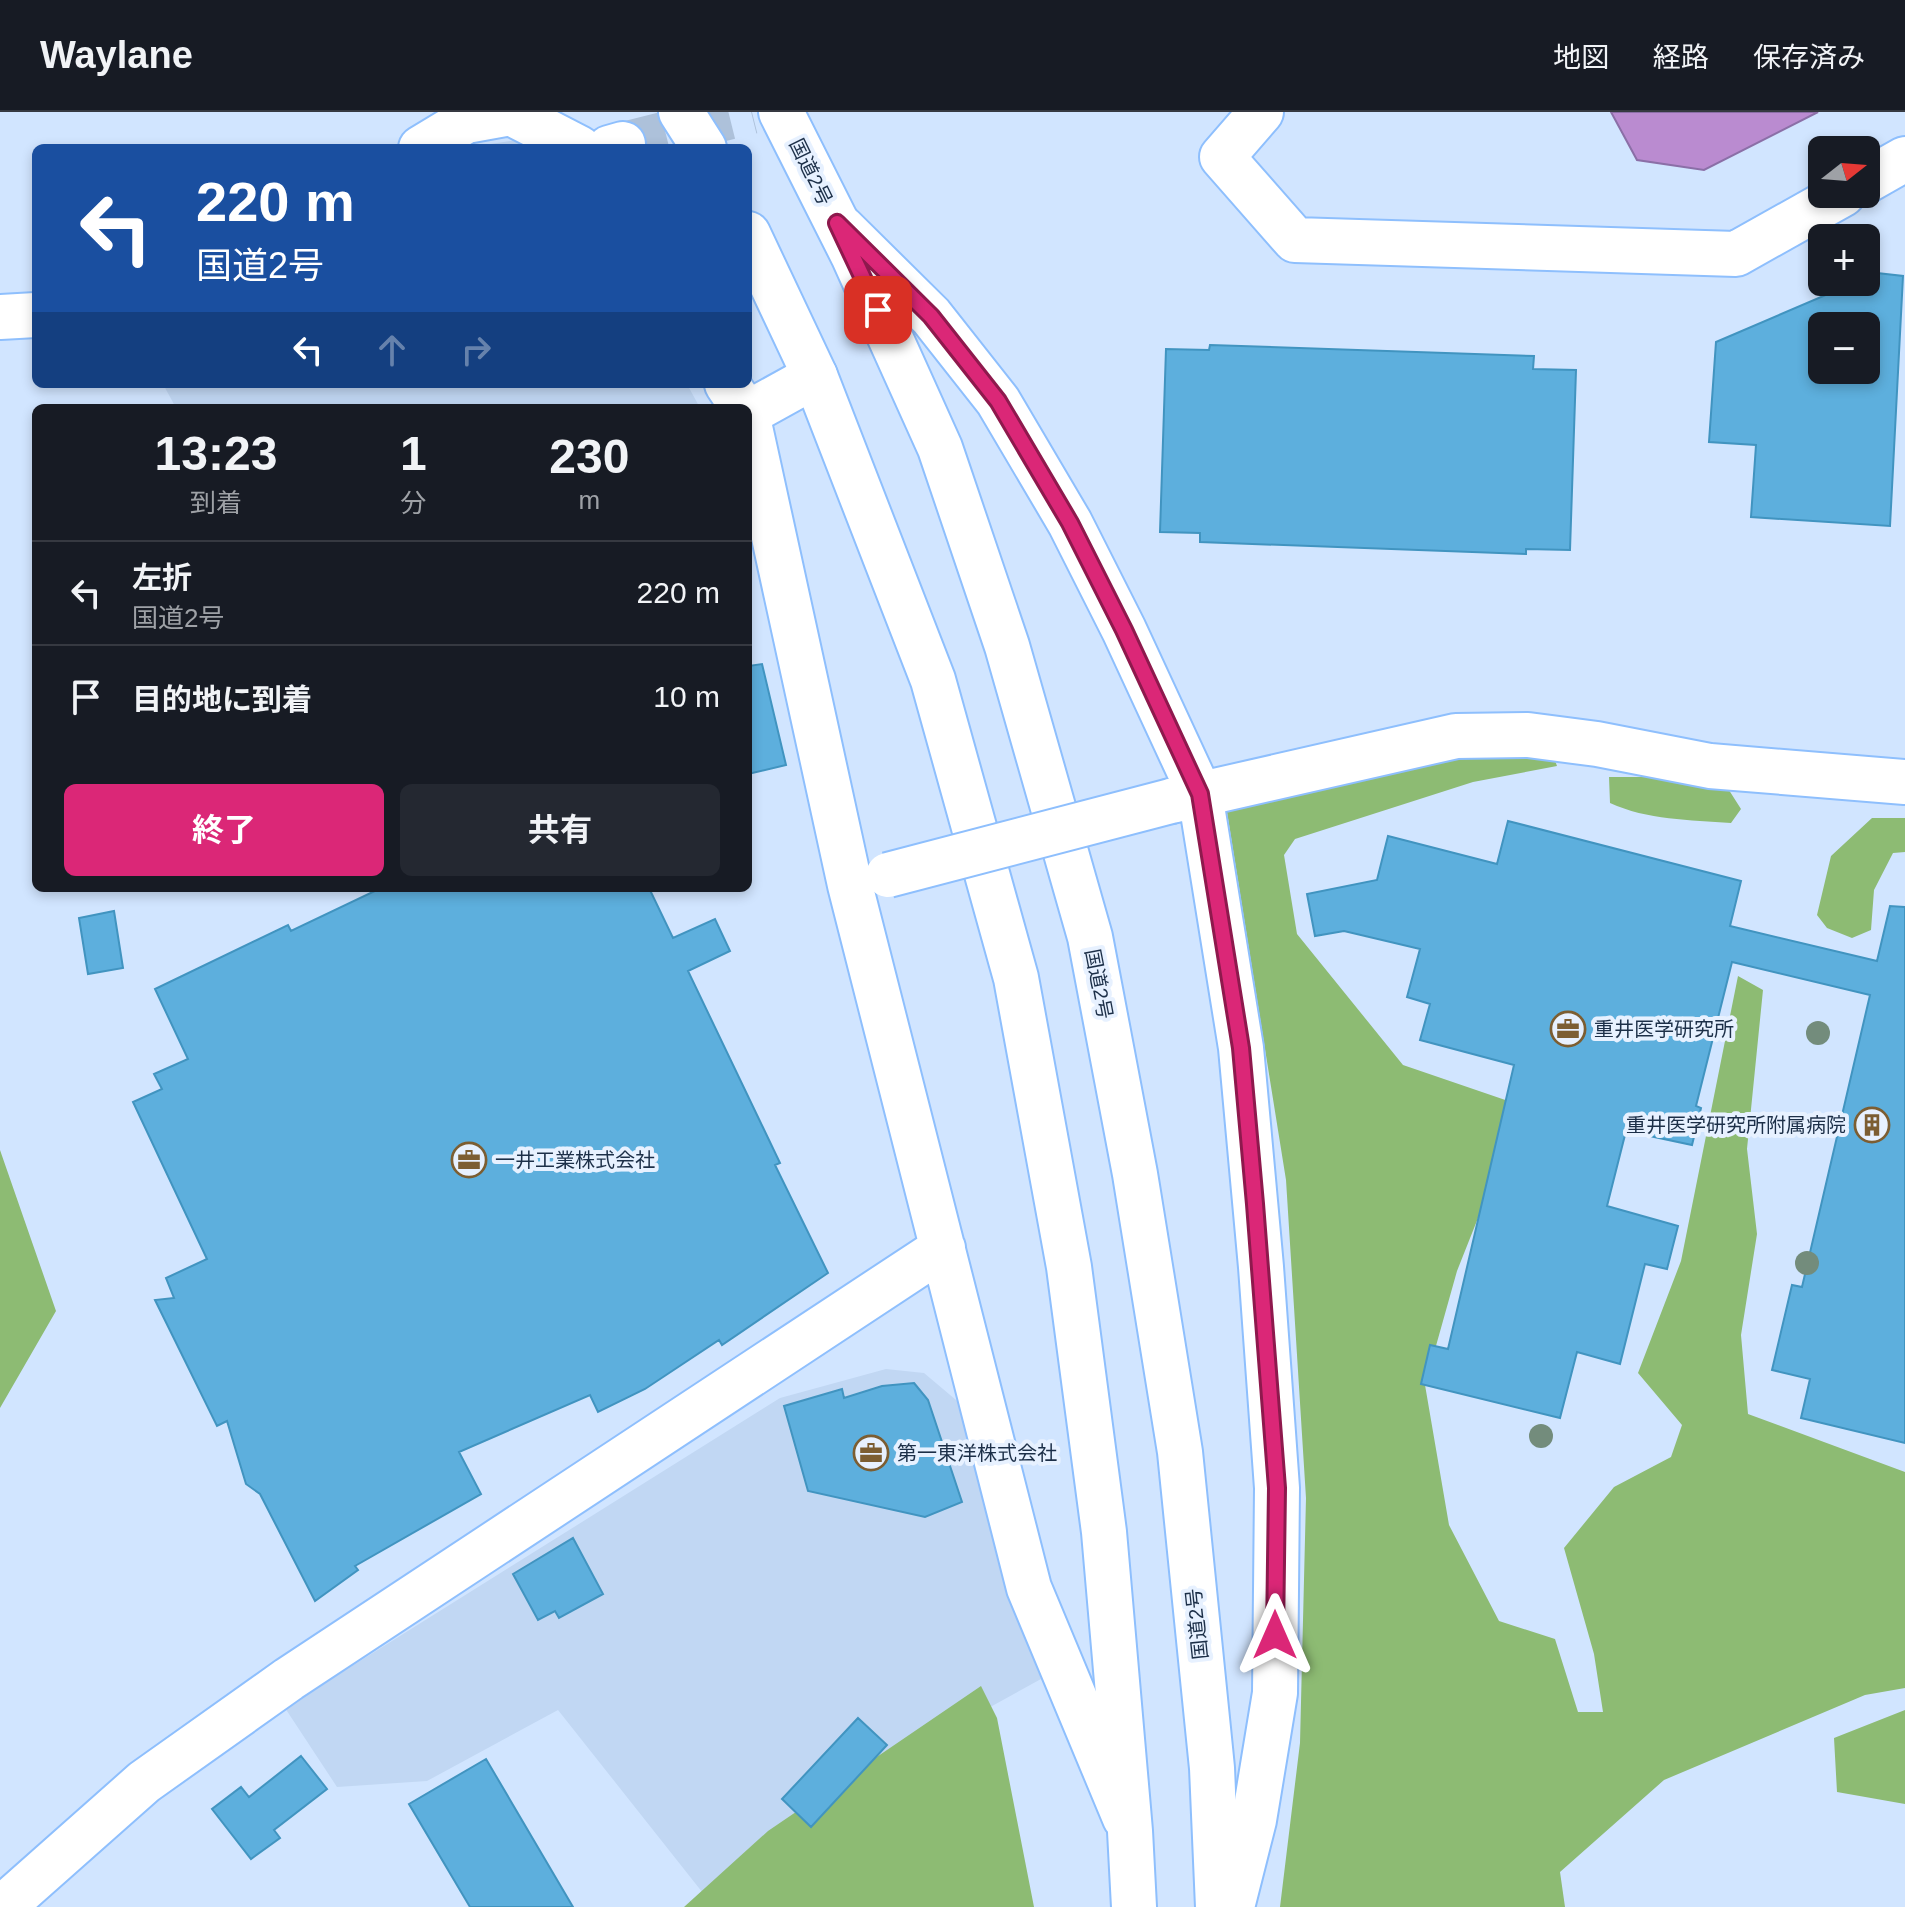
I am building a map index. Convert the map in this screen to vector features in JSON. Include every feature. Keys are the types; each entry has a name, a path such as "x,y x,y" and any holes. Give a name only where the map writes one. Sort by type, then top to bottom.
{"main road":[{"path":"681,112 701,144"},
{"name":"国道2号","path":"781,112 837,223 940,448 1007,646 1090,937 1135,1174 1180,1452 1212,1768 1218,1907"},
{"path":"1261,112 1222,157 1295,240 1736,254 1818,208"},
{"path":"428,144 466,121 511,113 571,144"},
{"path":"1880,173 1905,159"},
{"path":"837,223 931,316 998,401 1070,523 1124,630 1185,798 1241,1048 1277,1488 1275,1693 1254,1820 1232,1907"},
{"path":"752,242 815,376 933,680 1016,978 1069,1267 1102,1517 1134,1907"},
{"path":"0,317 32,315"},
{"path":"752,414 815,376"},
{"path":"752,431 869,880 943,1248 1029,1588 1130,1831"},
{"path":"869,880 1185,798 1456,736 1528,735 1597,744 1710,766 1905,782"},
{"path":"3,1907 144,1782 289,1679 943,1248"}],"shaded area":[{"path":"1611,112 1818,112 1704,170 1637,160"},
{"path":"517,140 525,144 491,144"},
{"path":"165,388 689,388 698,404 174,404"},
{"path":"886,1369 924,1373 962,1405 1041,1679 903,1755 740,1907 714,1907 558,1710 427,1781 337,1787 285,1708 780,1398"}],"green space":[{"path":"1468,752 1552,752 1557,766 1473,782 1295,839 1284,855 1297,934 1403,1065 1517,1104 1501,1160 1457,1271 1425,1385 1449,1525 1499,1621 1555,1639 1578,1712 1603,1712 1594,1654 1564,1548 1614,1487 1671,1457 1682,1425 1638,1373 1681,1261 1738,976 1763,990 1747,1149 1757,1234 1741,1335 1748,1414 1905,1472 1905,1688 1865,1695 1664,1780 1560,1872 1565,1907 1280,1907 1300,1743 1306,1498 1286,1180 1227,812 1296,791"},
{"path":"1609,777 1650,777 1727,787 1741,809 1731,823 1639,813 1610,803"},
{"path":"1872,818 1905,818 1905,852 1893,853 1874,890 1871,930 1852,938 1827,928 1817,915 1831,856"},
{"path":"0,1150 56,1311 0,1408"},
{"path":"981,1686 997,1718 1034,1907 684,1907 768,1831"},
{"path":"1905,1710 1905,1804 1837,1792 1834,1738"}],"building":[{"path":"1880,273 1903,276 1890,526 1751,517 1756,445 1709,442 1716,342 1823,296 1880,296"},
{"path":"1210,345 1534,356 1533,369 1576,370 1570,550 1526,549 1526,554 1200,542 1200,533 1160,532 1166,349 1209,350"},
{"path":"762,664 786,765 752,773 752,665"},
{"path":"1508,821 1741,881 1730,926 1877,961 1890,906 1905,907 1905,1443 1801,1418 1810,1379 1772,1370 1792,1285 1802,1287 1870,995 1732,962 1696,1106 1701,1108 1692,1145 1626,1131 1607,1206 1678,1226 1667,1269 1645,1264 1620,1364 1577,1352 1560,1418 1421,1384 1430,1345 1448,1349 1514,1065 1420,1040 1430,1004 1407,997 1420,949 1344,931 1315,936 1307,894 1377,880 1388,836 1497,864"},
{"path":"373,892 651,892 673,938 715,919 730,951 688,971 780,1163 775,1165 828,1273 722,1345 719,1340 645,1389 598,1412 590,1395 459,1452 481,1494 355,1566 358,1570 315,1601 260,1494 246,1484 227,1421 217,1426 155,1300 174,1298 166,1278 207,1259 133,1102 162,1089 154,1074 188,1059 155,989 288,925 291,931"},
{"path":"114,911 123,968 88,974 79,918"},
{"name":"第一東洋株式会社","path":"914,1383 928,1400 962,1502 925,1517 808,1491 784,1406 842,1389 844,1398 882,1386"},
{"path":"573,1538 603,1594 559,1618 555,1611 538,1620 513,1574"},
{"path":"858,1718 887,1745 811,1827 782,1799"},
{"path":"301,1756 327,1789 274,1830 280,1838 251,1859 212,1809 241,1787 249,1797"},
{"path":"486,1759 573,1907 470,1907 409,1804"}],"tunnel":[{"path":"623,144 752,112"}],"place":[{"name":"重井医学研究所","path":"1568,1029"},
{"name":"重井医学研究所附属病院","path":"1872,1125"},
{"name":"一井工業株式会社","path":"469,1160"},
{"name":"第一東洋株式会社","path":"871,1453"}],"route":[{"path":"878,310 837,223 931,316 998,401 1070,523 1124,630 1200,794 1241,1048 1261,1267 1277,1488 1275,1635"}]}
